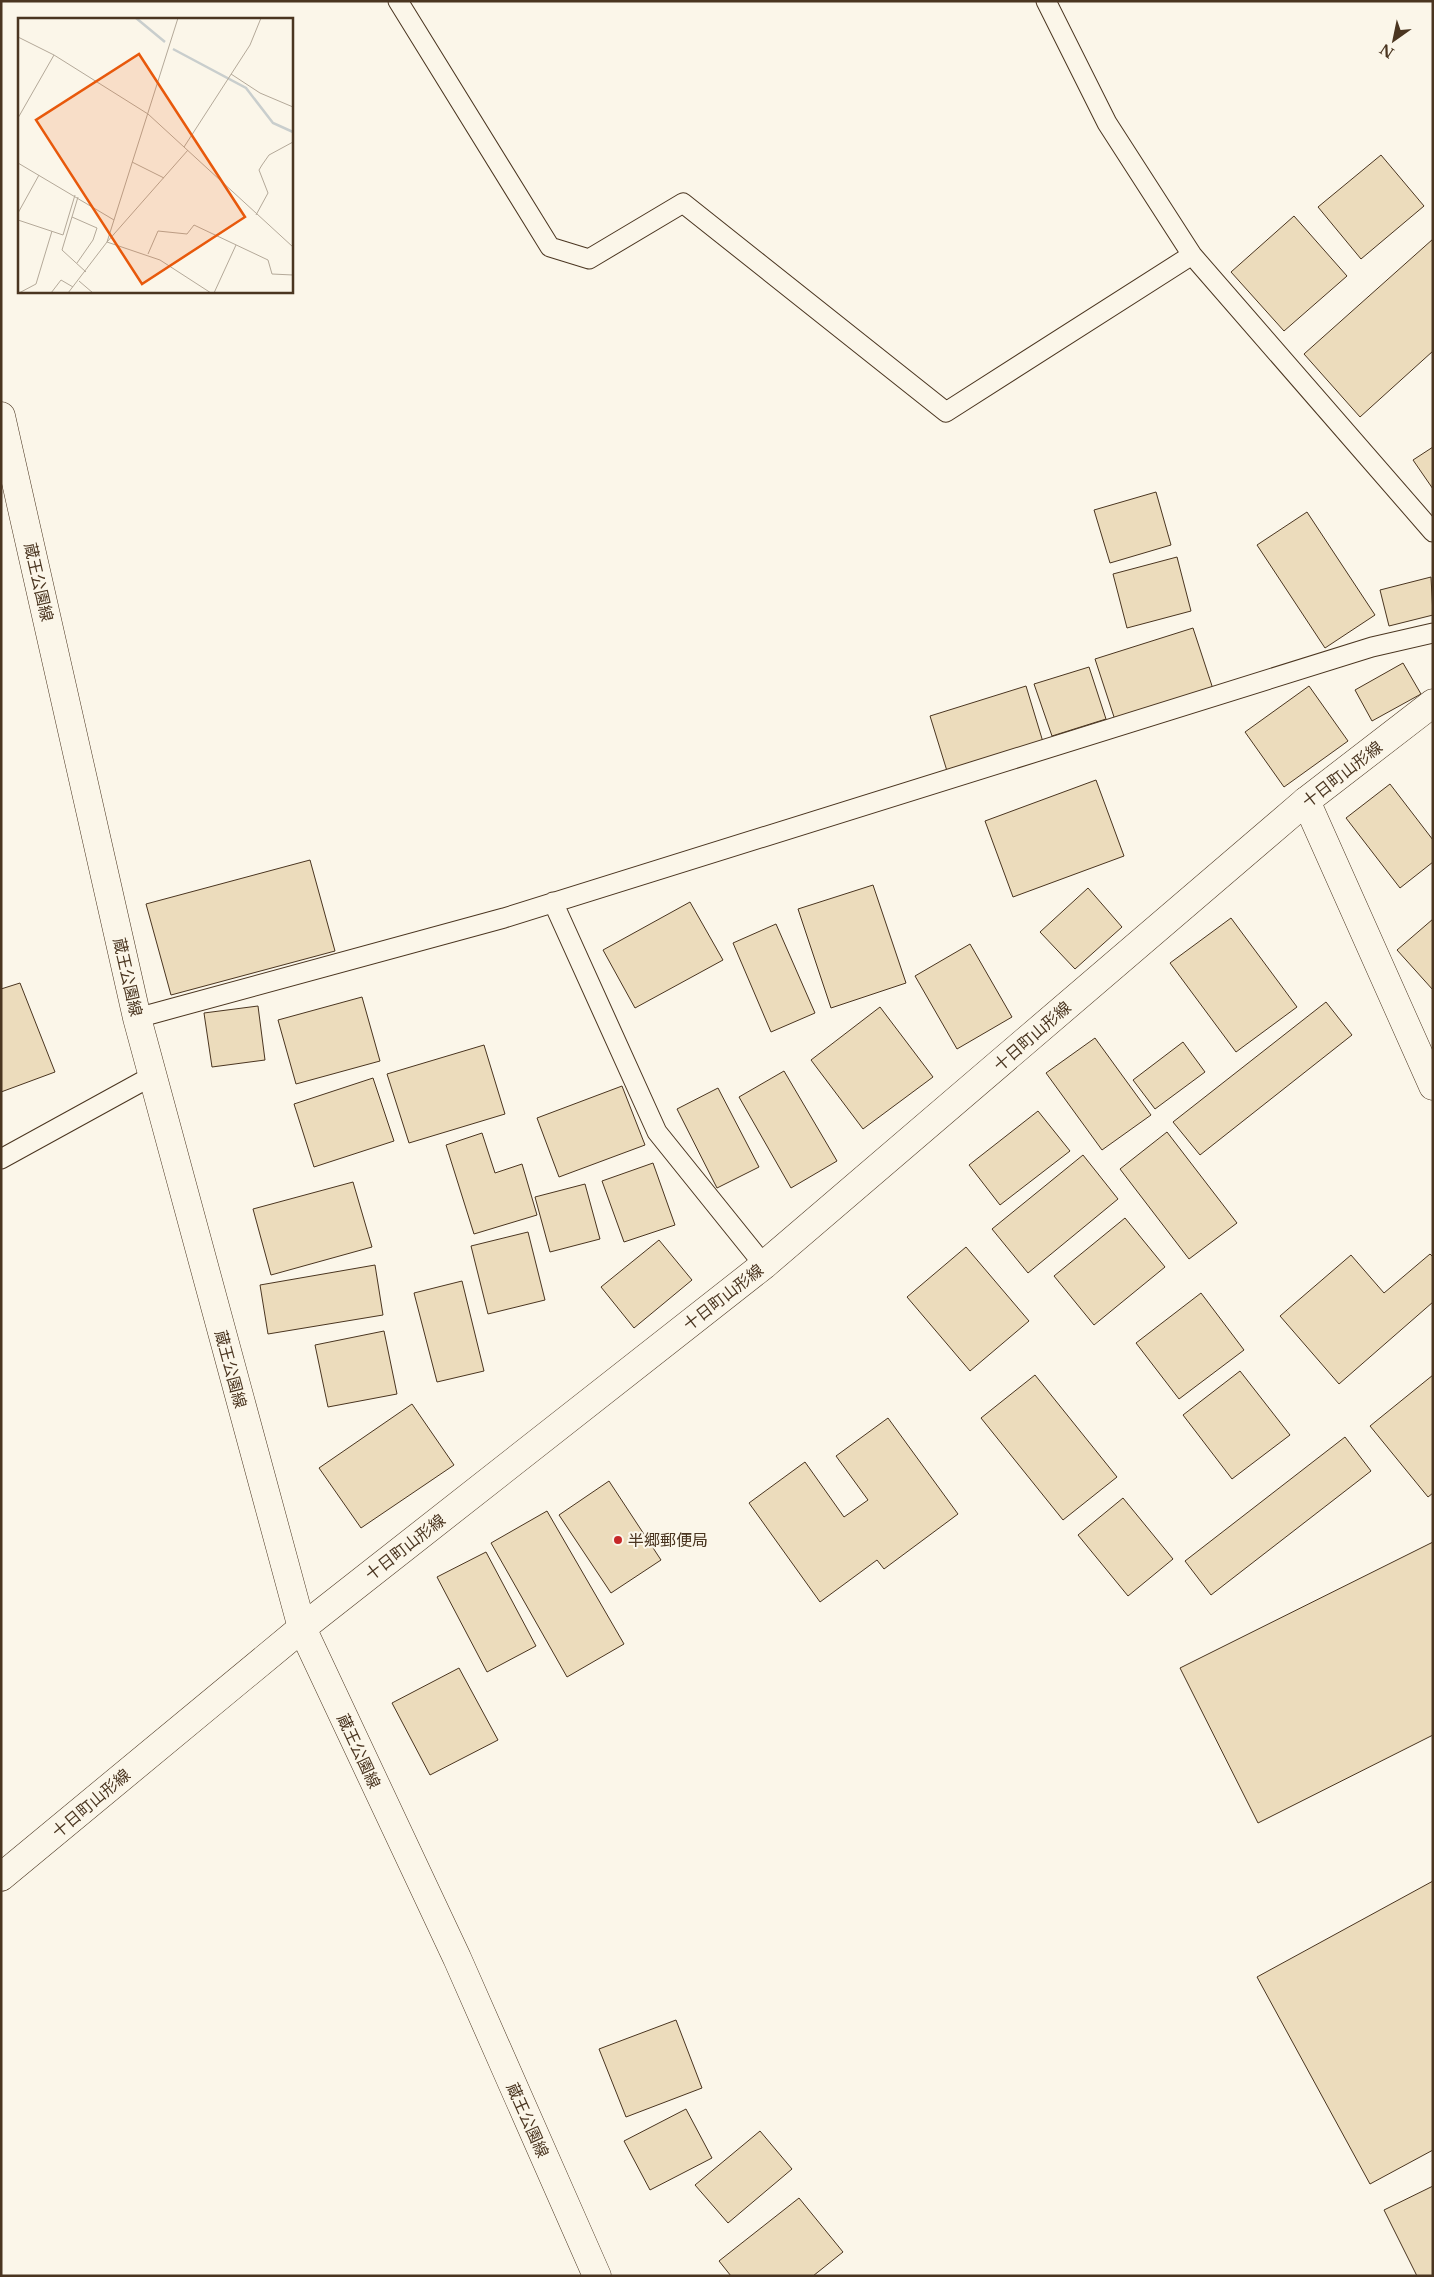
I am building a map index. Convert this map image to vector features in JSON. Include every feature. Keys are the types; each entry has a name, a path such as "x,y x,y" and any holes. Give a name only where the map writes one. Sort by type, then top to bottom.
{"main road":[{"name":"蔵王公園線","path":"1,416 137,1018 302,1628 456,1958 597,2276"},
{"name":"十日町山形線","path":"1,1877 302,1628 764,1265 1306,801 1433,703"},
{"path":"1306,801 1433,1086"}],"lane":[{"path":"398,1 550,247 589,259 683,203 946,412 1192,255"},
{"path":"1046,1 1107,123 1192,255 1433,532"},
{"path":"137,1018 504,918 1372,647 1433,634"},
{"path":"554,902 657,1132 764,1265"},
{"path":"1,1159 152,1076"}],"building":[{"path":"1381,155 1424,206 1361,259 1318,207"},
{"path":"1294,216 1347,276 1284,331 1231,272"},
{"path":"1433,239 1433,351 1360,417 1304,354"},
{"path":"1433,447 1433,489 1413,460"},
{"path":"1156,492 1171,545 1110,563 1094,510"},
{"path":"1307,512 1375,615 1325,648 1257,545"},
{"path":"1177,557 1191,611 1127,628 1113,574"},
{"path":"1431,577 1433,615 1389,626 1380,590"},
{"path":"1193,628 1213,689 1115,720 1095,659"},
{"path":"1403,663 1421,694 1372,721 1355,690"},
{"path":"1089,667 1106,719 1052,736 1034,684"},
{"path":"1026,686 1043,742 947,771 930,716"},
{"path":"1309,686 1348,741 1284,787 1245,732"},
{"path":"1096,780 1124,856 1013,897 985,821"},
{"path":"1390,784 1433,840 1433,862 1400,888 1346,818"},
{"path":"310,860 335,951 171,995 146,904"},
{"path":"873,885 906,983 831,1008 798,909"},
{"path":"1088,888 1122,927 1075,969 1040,932"},
{"path":"690,902 723,960 635,1008 603,950"},
{"path":"1231,918 1297,1007 1236,1052 1170,963"},
{"path":"1433,919 1433,990 1397,950"},
{"path":"776,924 815,1013 771,1032 733,943"},
{"path":"970,944 1012,1017 957,1049 915,976"},
{"path":"20,983 55,1072 1,1092 1,989"},
{"path":"362,997 380,1061 296,1084 278,1020"},
{"path":"1326,1002 1352,1035 1200,1155 1173,1122"},
{"path":"258,1006 265,1060 212,1067 204,1013"},
{"path":"880,1007 933,1077 863,1129 811,1060"},
{"path":"1095,1038 1151,1115 1102,1150 1046,1073"},
{"path":"1183,1042 1205,1072 1155,1109 1133,1080"},
{"path":"484,1045 505,1114 409,1143 387,1074"},
{"path":"784,1071 837,1161 791,1188 739,1097"},
{"path":"373,1078 394,1141 314,1167 294,1104"},
{"path":"622,1086 645,1145 559,1177 537,1118"},
{"path":"718,1088 759,1167 717,1188 677,1109"},
{"path":"1038,1111 1070,1151 1000,1205 969,1165"},
{"path":"1167,1132 1237,1223 1189,1259 1120,1169"},
{"path":"482,1133 495,1173 522,1164 537,1215 474,1234 446,1145"},
{"path":"1083,1155 1118,1199 1028,1273 992,1229"},
{"path":"653,1163 675,1225 624,1242 602,1181"},
{"path":"353,1182 372,1247 271,1275 253,1209"},
{"path":"585,1184 600,1239 550,1252 535,1197"},
{"path":"1125,1218 1165,1267 1094,1325 1054,1276"},
{"path":"528,1232 545,1300 488,1314 471,1246"},
{"path":"659,1240 692,1280 634,1328 601,1287"},
{"path":"966,1247 1029,1321 970,1371 907,1297"},
{"path":"1430,1254 1433,1257 1433,1302 1339,1384 1280,1316 1351,1255 1384,1293"},
{"path":"375,1265 383,1315 268,1334 260,1285"},
{"path":"462,1281 484,1371 437,1382 414,1293"},
{"path":"1201,1293 1244,1350 1179,1399 1136,1343"},
{"path":"384,1331 397,1394 328,1407 315,1345"},
{"path":"1240,1371 1290,1435 1232,1479 1183,1415"},
{"path":"1035,1375 1117,1477 1063,1520 981,1418"},
{"path":"1433,1375 1433,1493 1428,1497 1370,1426"},
{"path":"412,1404 454,1465 361,1528 319,1468"},
{"path":"888,1418 958,1514 884,1569 877,1560 820,1602 749,1503 805,1462 844,1517 868,1500 836,1456"},
{"path":"1345,1437 1371,1471 1211,1595 1185,1561"},
{"path":"609,1481 661,1560 611,1593 559,1515"},
{"path":"1123,1498 1173,1559 1128,1596 1078,1535"},
{"path":"547,1511 624,1644 567,1677 491,1543"},
{"path":"1433,1542 1433,1735 1258,1823 1180,1668"},
{"path":"486,1552 536,1646 487,1672 437,1577"},
{"path":"459,1668 498,1740 430,1775 392,1703"},
{"path":"1433,1881 1433,2150 1370,2184 1257,1977"},
{"path":"676,2020 702,2088 626,2117 599,2049"},
{"path":"686,2109 712,2158 650,2190 624,2141"},
{"path":"760,2131 792,2169 728,2223 695,2185"},
{"path":"1433,2186 1433,2276 1417,2276 1384,2210"},
{"path":"799,2198 843,2252 813,2276 731,2276 719,2261"}],"place":[{"name":"半郷郵便局","path":"618,1540"}]}
